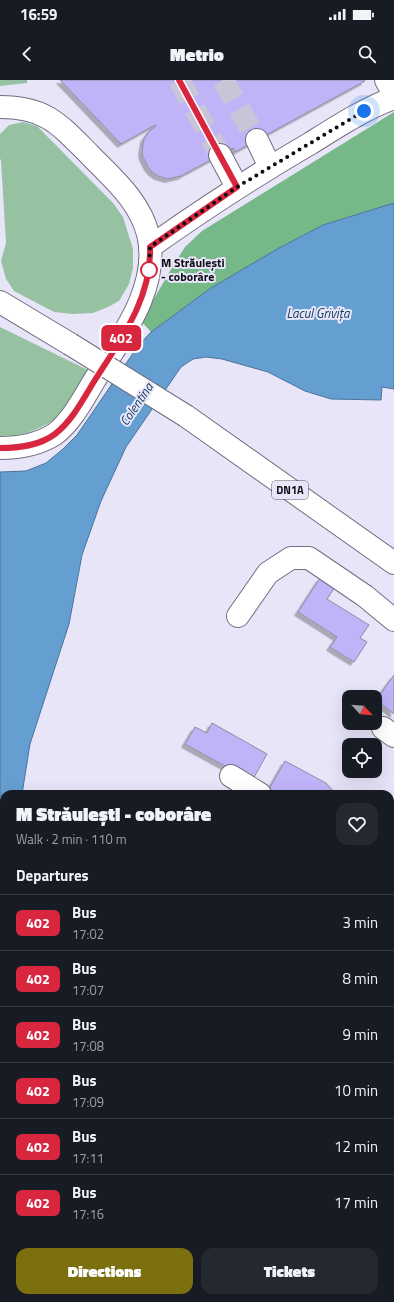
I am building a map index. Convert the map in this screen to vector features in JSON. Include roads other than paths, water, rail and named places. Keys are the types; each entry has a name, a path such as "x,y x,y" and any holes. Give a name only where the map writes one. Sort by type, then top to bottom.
{"main road":[{"path":"386,80 394,94"},
{"path":"150,247 237,187 367,109 394,98"},
{"path":"0,106 30,110 45,115 62,126 129,195 142,219 148,235 150,247 149,270 144,292 136,311 128,327 71,418 55,434 35,444 14,448 0,448"},
{"path":"256,140 270,167"},
{"path":"220,154 237,187"},
{"path":"0,302 44,329"},
{"name":"DN1A","path":"0,313 44,329 186,416 394,563"},
{"path":"238,616 268,572 291,558 309,558 365,596 394,620"},
{"path":"230,776 253,790"}],"water":[{"name":"Lacul Grivița","path":"394,203 394,389 382,387 381,400 331,399 305,391 268,372 222,359 206,357 193,359 181,367 126,447 101,501 82,555 69,624 30,744 23,790 0,790 0,472 26,471 46,463 77,435 138,346 151,332 211,288 279,248 323,225"}],"tunnel":[{"path":"179,80 220,155"},
{"path":"223,80 257,140"}],"place":[{"name":"M Străulești - coborâre","path":"149,270"}],"water label":[{"name":"Colentina","path":"136,404"}]}
